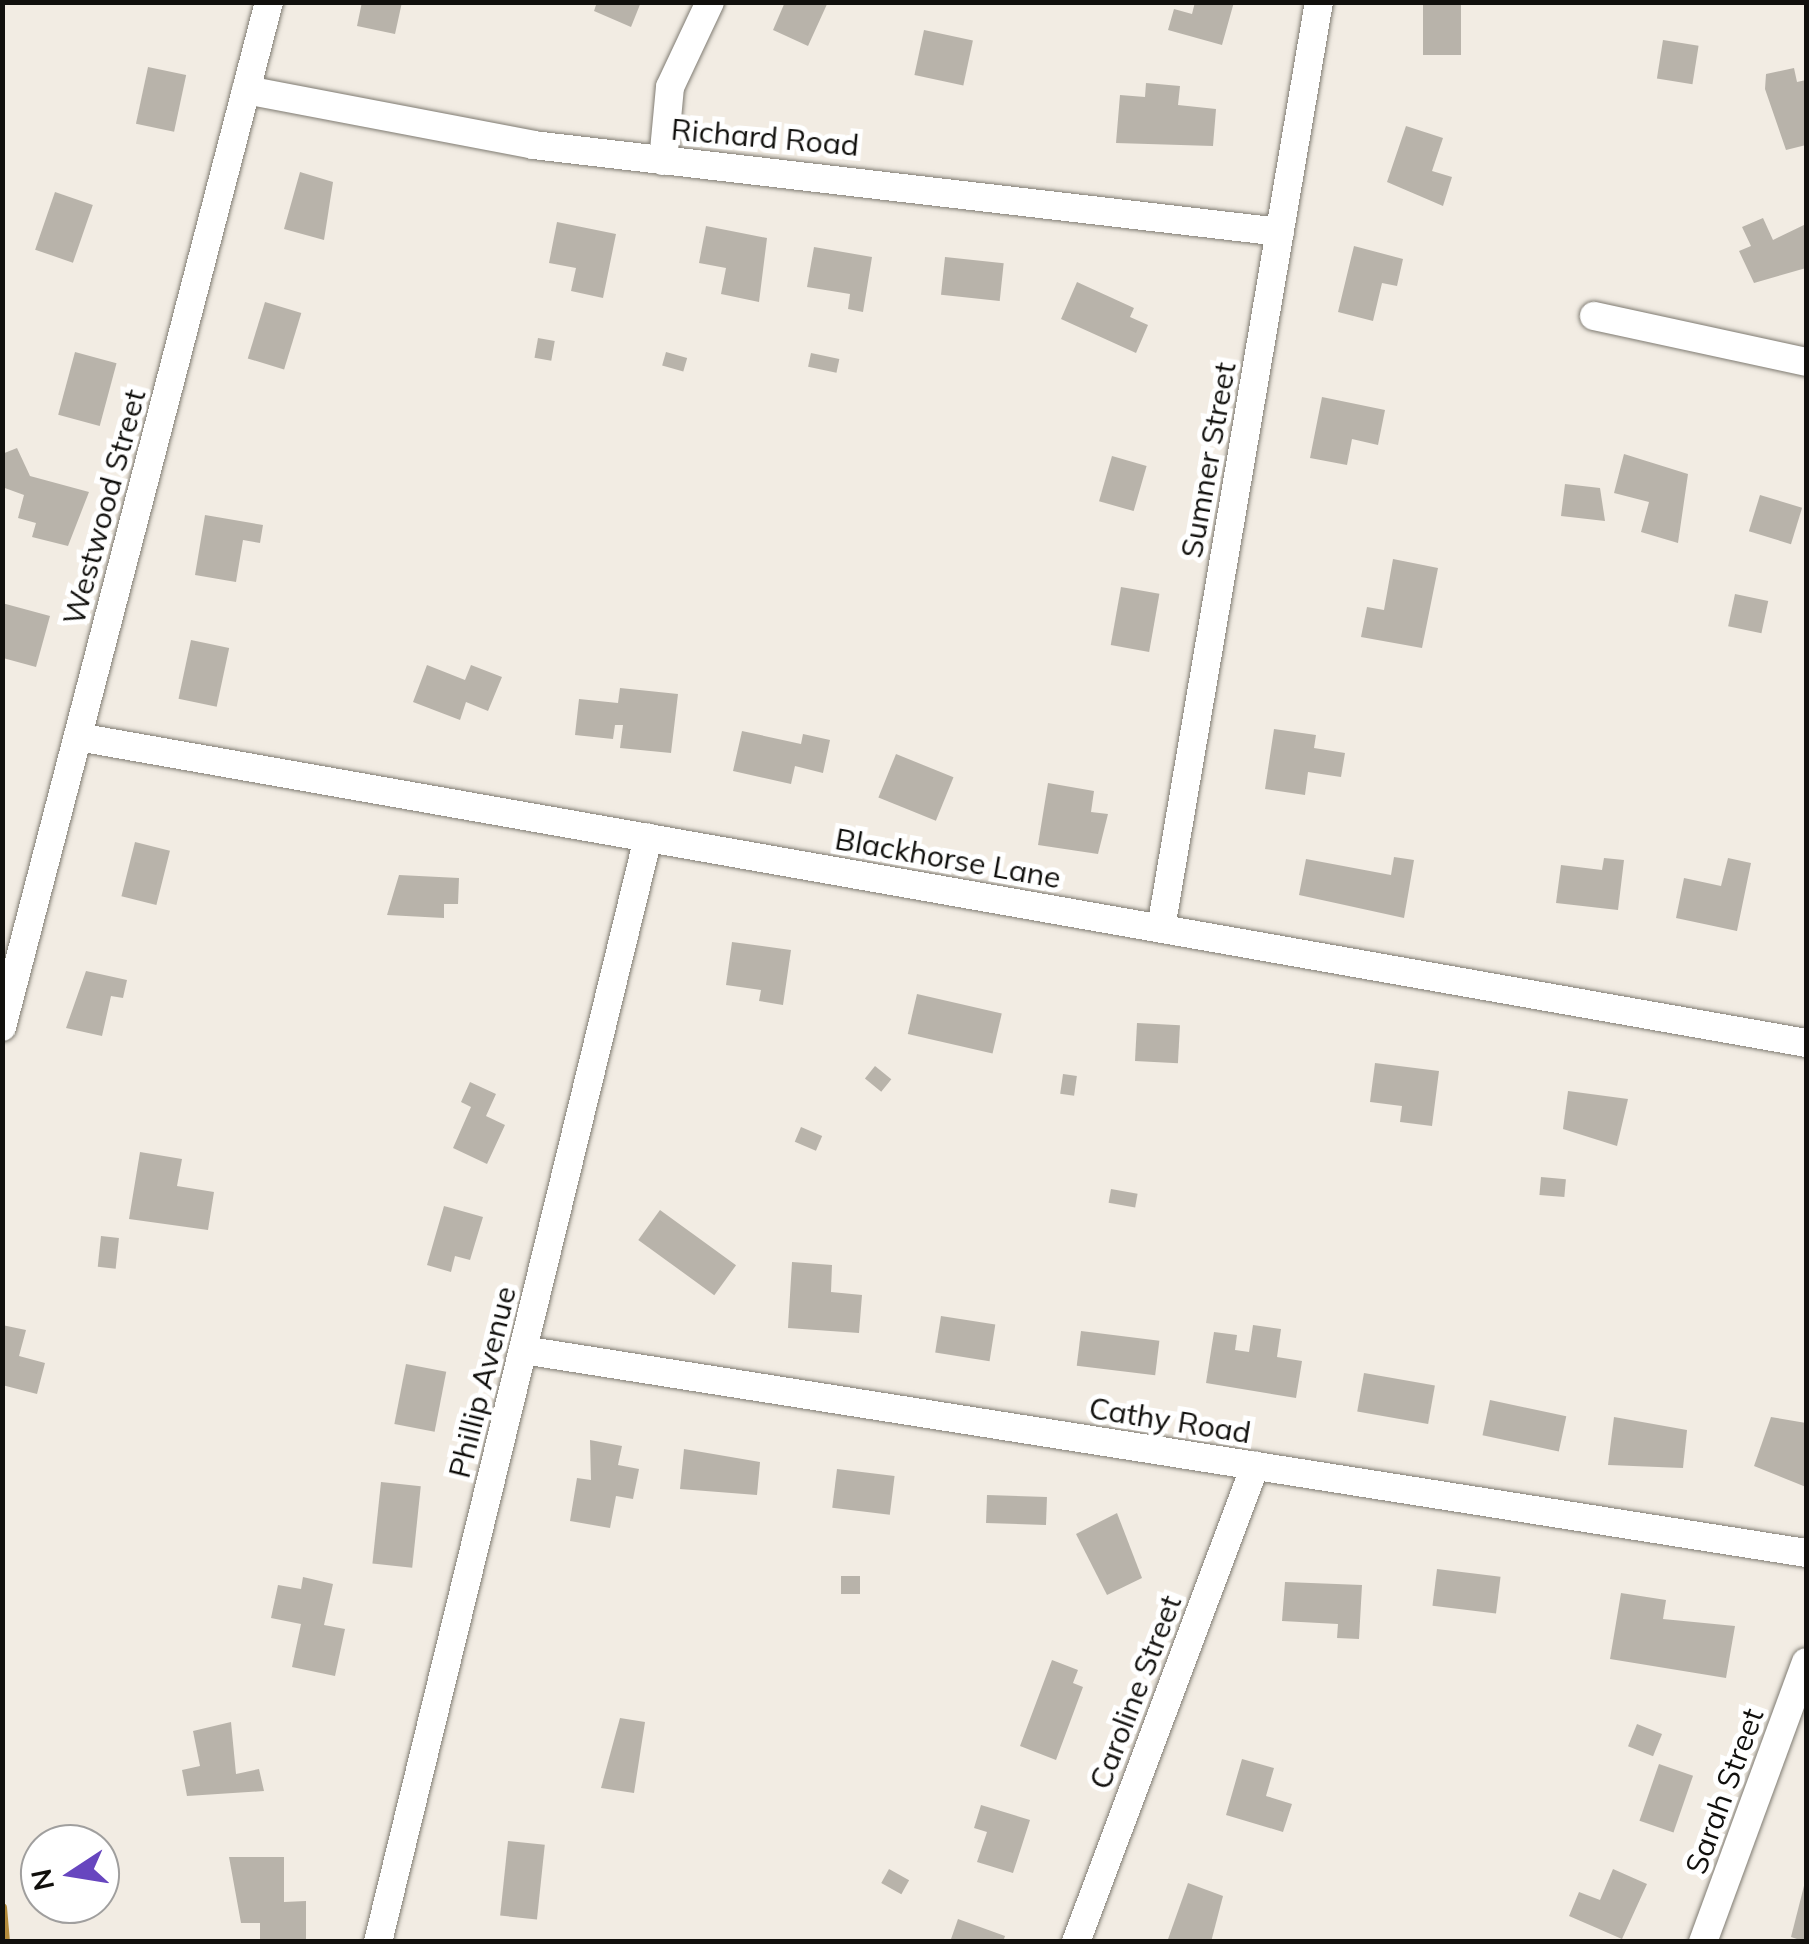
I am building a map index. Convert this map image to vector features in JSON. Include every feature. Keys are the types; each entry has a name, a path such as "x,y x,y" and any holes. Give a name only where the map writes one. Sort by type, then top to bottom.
{"street":[{"name":"Westwood Street","path":"2,1027 269,2"},
{"path":"663,161 670,87 710,2"},
{"name":"Sumner Street","path":"1162,928 1319,2"},
{"name":"Richard Road","path":"246,90 663,161 1280,232"},
{"path":"1594,316 1806,362"},
{"name":"Blackhorse Lane","path":"78,737 1806,1043"},
{"name":"Phillip Avenue","path":"378,1942 648,838"},
{"name":"Cathy Road","path":"524,1350 1806,1553"},
{"name":"Caroline Street","path":"1076,1942 1255,1466"},
{"name":"Sarah Street","path":"1702,1942 1806,1662"}],"building":[{"path":"362,2 402,2 395,34 357,26"},
{"path":"597,2 641,2 631,27 594,11"},
{"path":"785,2 828,2 808,46 773,30"},
{"path":"1195,2 1234,2 1222,45 1168,30 1174,9 1192,14"},
{"path":"1423,2 1461,2 1461,55 1423,55"},
{"path":"924,30 973,40 963,85 914,75"},
{"path":"1663,40 1699,46 1692,84 1657,79"},
{"path":"148,67 186,75 174,132 136,124"},
{"path":"1794,68 1797,82 1806,80 1806,145 1786,150 1765,89 1766,74"},
{"path":"1146,83 1180,86 1178,105 1216,109 1213,146 1116,143 1120,95 1145,97"},
{"path":"1406,126 1443,138 1432,171 1452,177 1443,206 1387,182"},
{"path":"300,172 333,182 324,240 284,229"},
{"path":"55,192 93,205 73,263 35,250"},
{"path":"1763,218 1773,240 1806,224 1806,268 1754,283 1739,251 1751,246 1742,227"},
{"path":"557,222 616,234 603,298 571,291 576,268 549,263"},
{"path":"706,226 767,238 759,302 721,294 726,268 699,263"},
{"path":"1354,246 1403,259 1397,286 1382,283 1373,321 1338,312"},
{"path":"814,247 872,257 863,312 848,309 850,294 807,287"},
{"path":"945,257 1004,263 1000,301 941,295"},
{"path":"1077,282 1134,308 1130,317 1148,325 1136,353 1061,319"},
{"path":"265,302 301,313 284,370 248,358"},
{"path":"538,338 555,341 551,361 535,358"},
{"path":"75,352 117,363 100,426 58,415"},
{"path":"666,352 687,358 683,372 662,365"},
{"path":"811,353 839,359 836,373 808,367"},
{"path":"1322,397 1385,410 1378,445 1352,439 1347,465 1310,458"},
{"path":"17,448 30,476 89,492 68,546 32,537 36,523 18,518 24,495 2,487 2,454"},
{"path":"1624,454 1688,474 1678,543 1641,532 1649,502 1614,493"},
{"path":"1112,456 1147,466 1134,511 1099,501"},
{"path":"1565,484 1600,488 1605,521 1561,516"},
{"path":"1760,495 1802,508 1791,544 1749,531"},
{"path":"205,515 263,525 260,543 243,540 236,582 195,575"},
{"path":"1393,559 1438,568 1422,648 1361,637 1367,607 1384,610"},
{"path":"1121,587 1159,594 1149,652 1111,645"},
{"path":"1735,594 1768,601 1761,633 1728,626"},
{"path":"2,603 50,616 36,667 3,658"},
{"path":"191,640 229,648 217,707 179,699"},
{"path":"427,665 465,680 471,665 502,677 488,711 466,702 460,720 413,702"},
{"path":"620,688 678,694 671,753 620,748 623,725 615,725 613,739 575,735 579,699 618,703"},
{"path":"1274,729 1316,735 1314,748 1345,753 1341,777 1308,772 1305,795 1265,789"},
{"path":"742,731 801,744 803,734 830,740 823,773 795,766 791,784 733,771"},
{"path":"896,754 953,777 936,821 878,798"},
{"path":"1048,783 1094,791 1091,812 1108,814 1098,854 1038,845"},
{"path":"135,842 170,851 156,905 121,896"},
{"path":"1394,857 1414,860 1404,918 1299,895 1306,859 1391,875"},
{"path":"1604,858 1624,860 1618,910 1556,903 1561,865 1602,870"},
{"path":"1728,858 1751,863 1737,931 1676,918 1684,878 1721,886"},
{"path":"399,875 459,878 458,904 444,904 444,918 387,915"},
{"path":"732,942 791,950 783,1005 759,1001 761,990 726,985"},
{"path":"86,971 127,980 123,998 111,996 102,1036 66,1028"},
{"path":"917,994 1002,1014 993,1054 908,1034"},
{"path":"1137,1023 1180,1025 1178,1063 1135,1061"},
{"path":"1375,1063 1439,1071 1432,1126 1400,1122 1402,1106 1370,1102"},
{"path":"875,1066 891,1079 881,1092 865,1078"},
{"path":"1063,1074 1077,1076 1074,1096 1060,1094"},
{"path":"470,1082 496,1094 486,1116 505,1125 487,1164 453,1148 471,1107 461,1102"},
{"path":"1568,1091 1628,1099 1617,1146 1563,1129"},
{"path":"801,1127 822,1136 816,1151 795,1142"},
{"path":"140,1152 182,1159 177,1186 214,1192 208,1230 129,1219"},
{"path":"1541,1177 1566,1179 1564,1197 1539,1195"},
{"path":"1111,1189 1138,1194 1135,1207 1109,1203"},
{"path":"444,1206 483,1217 470,1260 455,1256 451,1272 427,1265"},
{"path":"660,1210 736,1265 714,1295 638,1240"},
{"path":"101,1236 119,1238 116,1269 98,1267"},
{"path":"792,1262 832,1265 831,1292 862,1295 859,1333 788,1328"},
{"path":"941,1316 995,1325 990,1361 935,1353"},
{"path":"2,1325 26,1330 19,1356 45,1363 37,1394 2,1385"},
{"path":"1253,1325 1281,1329 1277,1357 1302,1361 1296,1398 1206,1383 1214,1332 1237,1335 1235,1350 1249,1352"},
{"path":"1081,1331 1159,1341 1155,1375 1077,1366"},
{"path":"406,1364 446,1372 435,1432 394,1424"},
{"path":"1364,1373 1435,1386 1428,1424 1357,1411"},
{"path":"1490,1400 1566,1416 1559,1451 1483,1435"},
{"path":"1614,1417 1687,1430 1683,1468 1608,1465"},
{"path":"1771,1417 1806,1423 1806,1487 1754,1466"},
{"path":"590,1440 622,1446 618,1465 639,1469 633,1499 616,1496 610,1528 570,1521 577,1478 591,1480"},
{"path":"684,1449 760,1462 757,1495 680,1489"},
{"path":"837,1469 895,1476 890,1515 832,1508"},
{"path":"381,1482 421,1486 412,1568 372,1564"},
{"path":"987,1495 1047,1497 1046,1525 986,1523"},
{"path":"1117,1513 1142,1578 1107,1595 1076,1534"},
{"path":"1437,1569 1501,1577 1496,1614 1432,1606"},
{"path":"841,1576 860,1576 860,1594 841,1594"},
{"path":"303,1577 333,1584 324,1625 345,1629 335,1676 292,1667 301,1624 271,1618 278,1585 301,1589"},
{"path":"1285,1582 1362,1585 1359,1639 1337,1638 1338,1624 1282,1621"},
{"path":"1621,1593 1666,1600 1663,1619 1735,1626 1726,1678 1610,1659"},
{"path":"1052,1660 1078,1670 1073,1683 1083,1687 1056,1760 1020,1746"},
{"path":"620,1718 645,1722 634,1793 601,1788"},
{"path":"231,1722 236,1774 259,1769 264,1791 187,1796 182,1770 200,1766 193,1731"},
{"path":"1637,1724 1662,1734 1653,1756 1628,1746"},
{"path":"1242,1759 1274,1768 1266,1796 1292,1804 1283,1832 1226,1815"},
{"path":"1659,1764 1693,1776 1674,1832 1639,1821"},
{"path":"981,1805 1030,1820 1013,1873 977,1862 987,1832 974,1828"},
{"path":"508,1841 545,1845 537,1919 500,1916"},
{"path":"229,1857 284,1857 284,1902 306,1901 306,1942 260,1942 260,1923 241,1923"},
{"path":"889,1869 909,1880 901,1894 881,1883"},
{"path":"1613,1869 1647,1884 1622,1939 1569,1916 1579,1892 1600,1900"},
{"path":"1806,1878 1806,1942 1791,1937"},
{"path":"1188,1883 1223,1896 1211,1942 1167,1942"},
{"path":"958,1919 1005,1936 1003,1942 950,1942"}],"waterway":[{"path":"2,1907 5,1942"}]}
